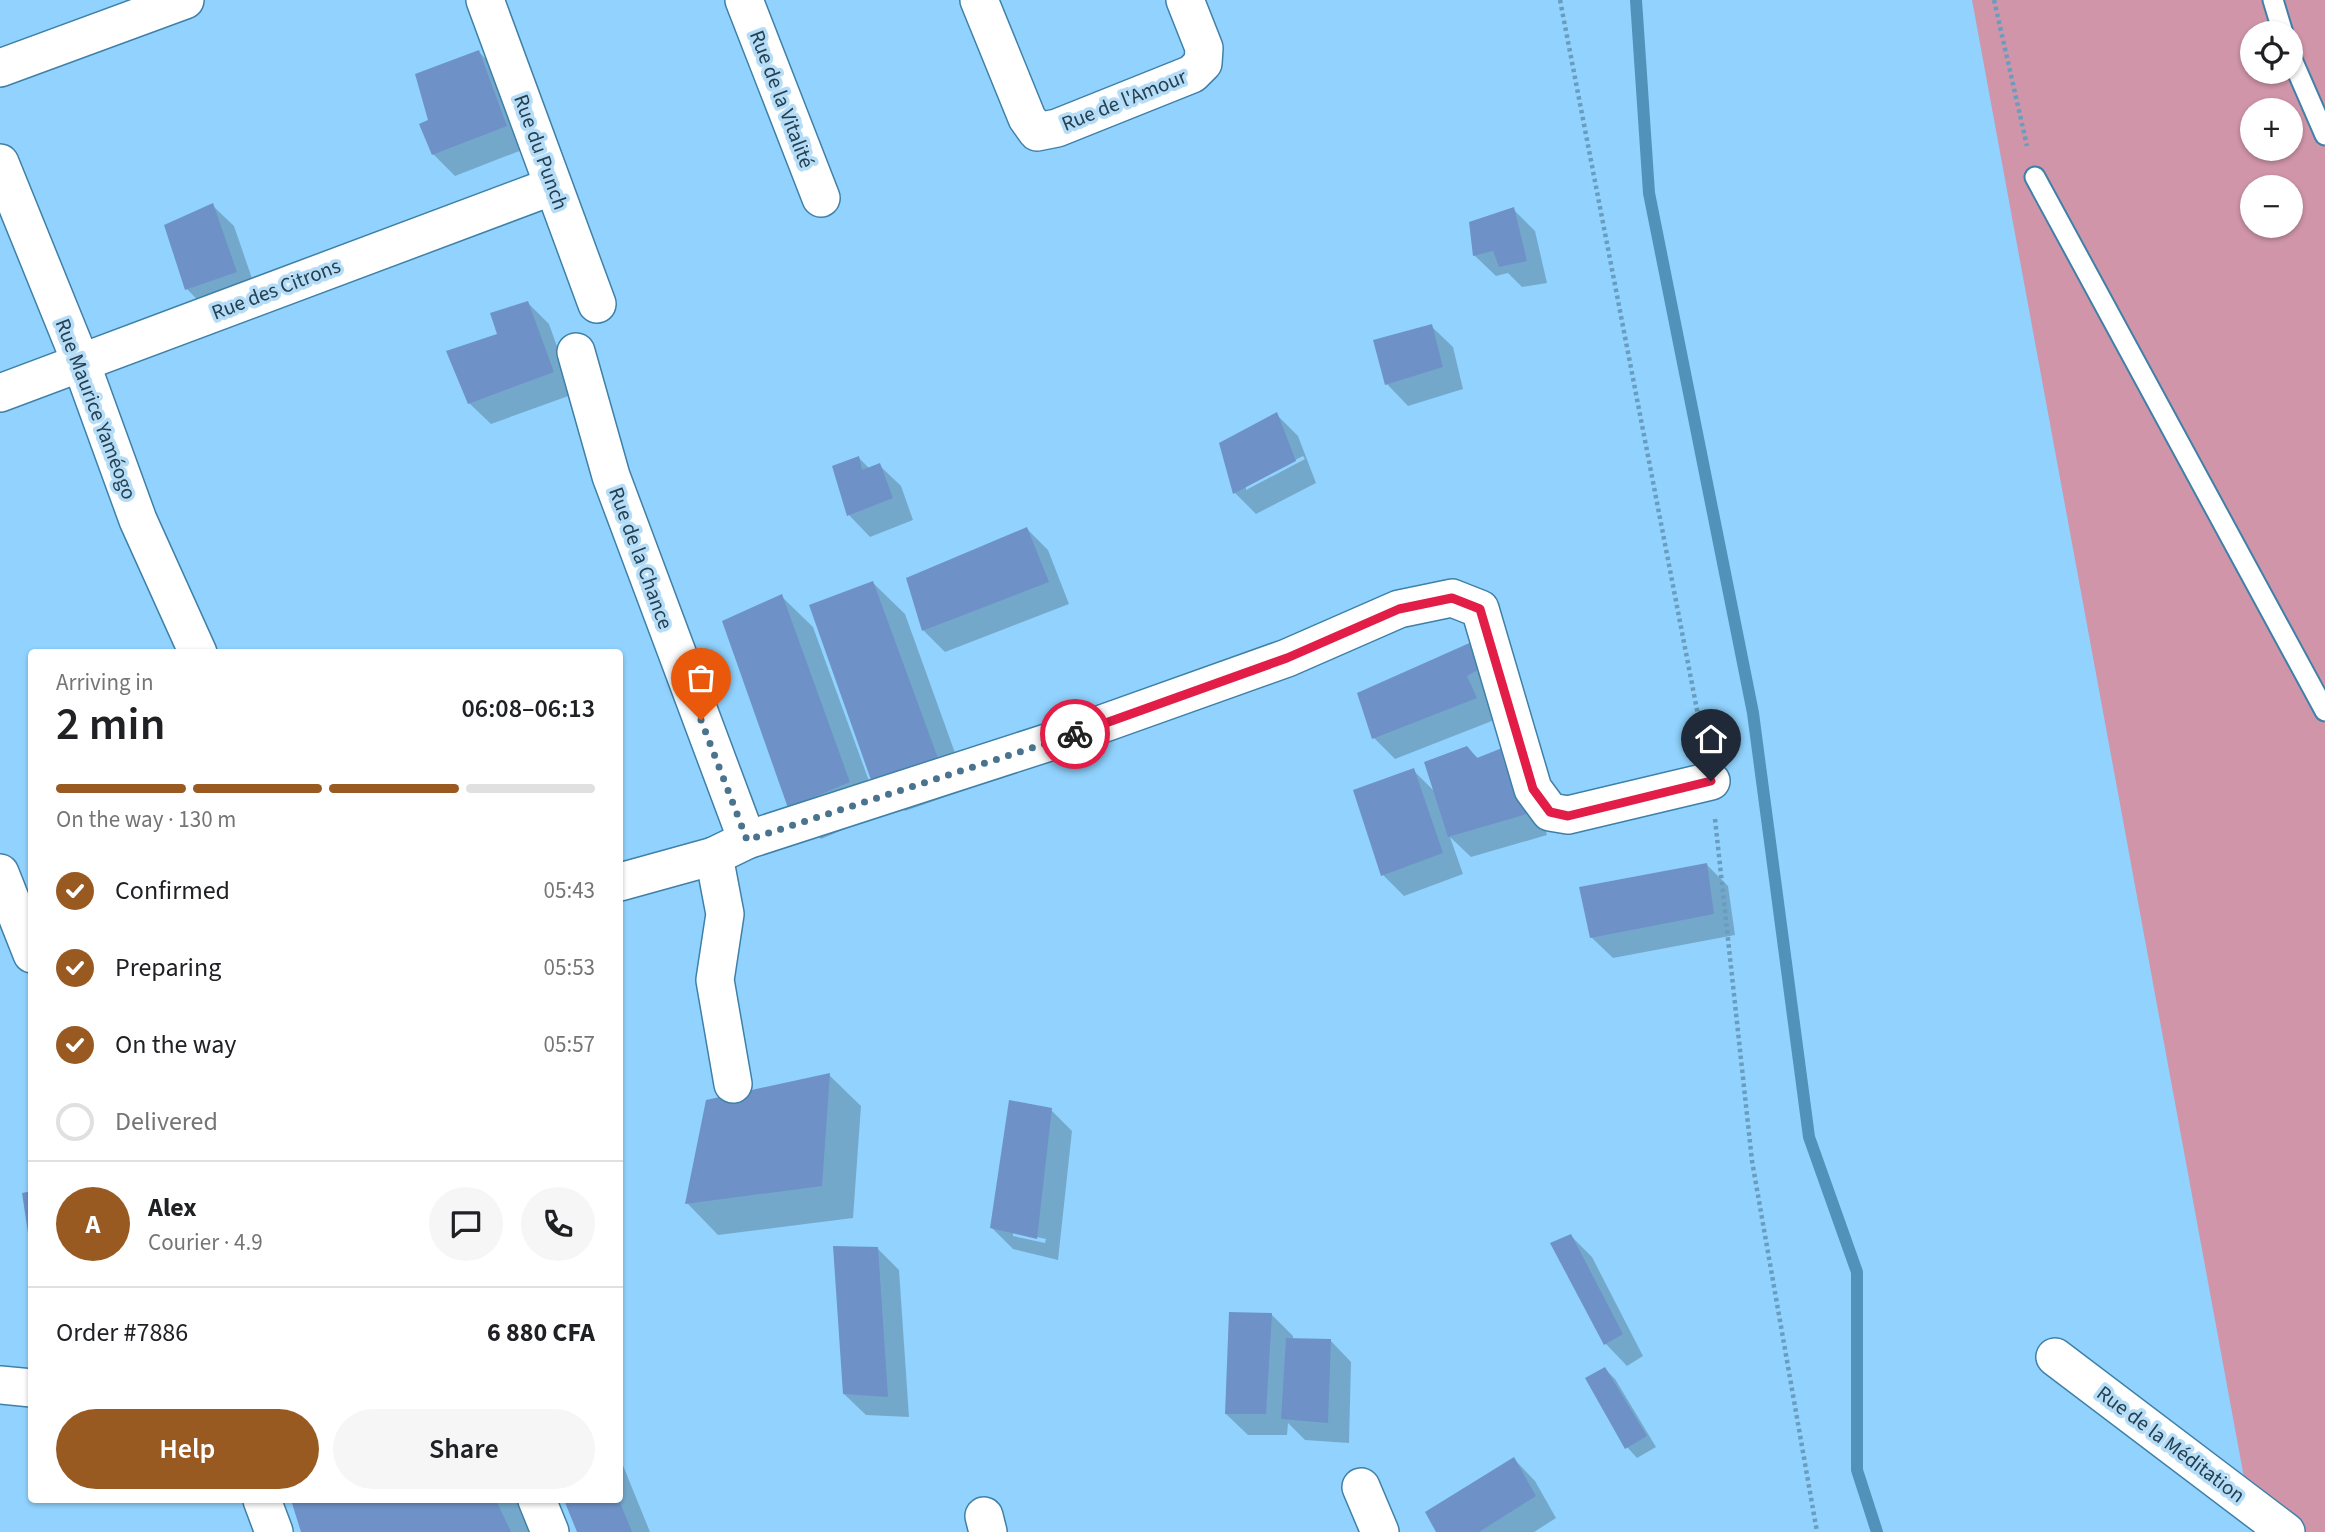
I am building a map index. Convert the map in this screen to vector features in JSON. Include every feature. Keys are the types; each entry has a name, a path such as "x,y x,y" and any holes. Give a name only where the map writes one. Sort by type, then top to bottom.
{"street":[{"path":"0,68 185,0"},
{"name":"Rue du Punch","path":"485,0 597,304"},
{"name":"Rue de la Vitalité","path":"744,0 821,198"},
{"name":"Rue de l'Amour","path":"979,0 1027,118 1037,132 1057,128 1192,74 1203,63 1204,48 1185,0"},
{"name":"Rue Maurice Yaméogo","path":"0,163 81,363 138,520 196,649"},
{"name":"Rue des Citrons","path":"0,393 553,186"},
{"name":"Rue de la Chance","path":"576,352 611,476 747,840"},
{"path":"623,881 714,856 747,840 1071,736 1287,658 1399,609 1452,598 1480,609 1533,789 1550,812 1568,816 1711,781"},
{"path":"714,856 725,914 715,980 733,1084"},
{"path":"0,873 28,944"},
{"name":"Rue de la Méditation","path":"2055,1357 2286,1532"},
{"path":"0,1385 28,1388"},
{"path":"1361,1487 1381,1532"},
{"path":"263,1503 274,1532"},
{"path":"538,1503 550,1532"}],"lane":[{"path":"2273,0 2279,21"},
{"path":"2303,84 2325,135"},
{"path":"2035,177 2325,711"}],"path":[{"path":"1994,0 2035,177"}],"shaded area":[{"path":"1972,0 2325,0 2325,1532 2254,1532"}],"building":[{"path":"479,50 507,126 432,155 419,124 428,120 415,74"},
{"path":"213,203 237,272 185,290 164,225"},
{"path":"1514,207 1527,261 1499,267 1493,251 1473,256 1469,222"},
{"path":"528,301 554,372 468,404 446,351 497,334 490,313"},
{"path":"1432,324 1443,367 1385,385 1373,340"},
{"path":"1277,412 1296,461 1233,494 1219,443"},
{"path":"859,456 862,470 880,463 893,498 847,516 832,466"},
{"path":"1027,527 1049,582 922,631 906,578"},
{"path":"873,581 938,758 871,780 809,605"},
{"path":"782,594 850,782 788,808 722,621"},
{"path":"1474,641 1485,666 1467,676 1477,698 1372,739 1357,693"},
{"path":"1467,746 1477,758 1507,746 1527,814 1448,837 1424,762"},
{"path":"1414,768 1443,853 1381,876 1353,790"},
{"path":"1707,863 1714,914 1590,938 1579,887"},
{"path":"830,1073 822,1186 685,1204 706,1100"},
{"path":"1009,1100 1052,1108 1037,1239 990,1228"},
{"path":"28,1192 28,1233 22,1193"},
{"path":"1571,1234 1623,1334 1604,1345 1550,1243"},
{"path":"833,1246 878,1247 888,1397 843,1394"},
{"path":"1229,1312 1272,1313 1266,1414 1225,1414"},
{"path":"1286,1338 1331,1339 1328,1423 1281,1419"},
{"path":"1605,1367 1647,1436 1625,1449 1585,1378"},
{"path":"1514,1457 1536,1496 1479,1532 1436,1532 1425,1512"},
{"path":"292,1503 497,1503 511,1532 301,1532"},
{"path":"565,1503 620,1503 632,1532 577,1532"}],"waterway":[{"path":"1636,0 1649,193 1753,713 1809,1137 1857,1272 1857,1470 1877,1532"}],"way so far":[{"path":"701,720 747,840 1075,734"}],"route":[{"path":"1075,734 1326,643 1399,609 1452,598 1480,609 1533,789 1550,812 1568,816 1711,781"}]}
